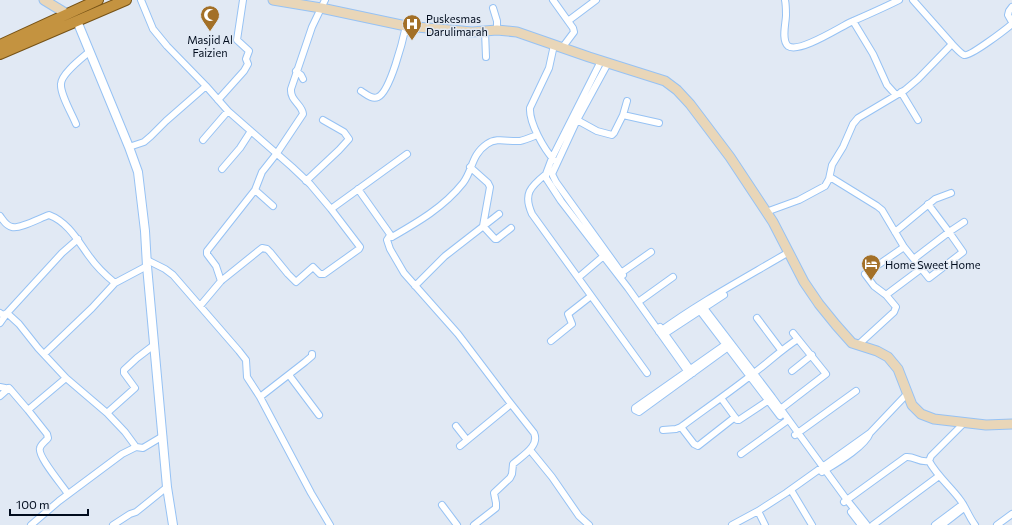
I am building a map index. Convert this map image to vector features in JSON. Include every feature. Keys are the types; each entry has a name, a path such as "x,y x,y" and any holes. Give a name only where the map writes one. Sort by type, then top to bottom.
{"highway":[{"path":"0,45 98,0"},
{"path":"0,54 126,0"}],"main road":[{"path":"44,0 67,14"},
{"path":"273,0 321,8 406,26 472,32 497,30 517,32 604,62 666,81 690,104 714,134 766,212 804,282 819,304 852,343 878,351 888,357 898,369 912,405 921,414 934,419 964,423 986,425 1012,424"}],"street":[{"path":"141,0 153,29 167,46 228,111 277,153 306,181 331,209 360,248 324,274 320,274 312,268 296,282 270,252 263,248 221,281 200,306"},
{"path":"218,100 244,71 248,64 246,59 249,51 237,40 243,0"},
{"path":"221,281 216,266 207,254 207,251 256,190 262,172 304,114 303,110 294,101 290,94 296,71 312,27 326,0"},
{"path":"553,0 573,28 574,32 558,46 530,108 530,114 537,135 554,160"},
{"path":"568,21 596,0"},
{"path":"785,0 786,17 784,34 788,46 791,47 819,40 853,21 899,0"},
{"path":"913,0 952,44 963,54 967,55 986,43 1012,23 1008,15 1008,11 1012,7"},
{"path":"493,8 497,21 497,30"},
{"path":"77,21 138,172 145,231 167,487 173,525"},
{"path":"853,21 873,54 887,85 898,94 918,120"},
{"path":"361,91 373,98 378,98 381,95 390,79 399,55 406,26"},
{"path":"485,31 486,57"},
{"path":"766,212 799,200 825,186 830,177 832,165 844,147 853,124 858,118 898,94 918,79 952,44"},
{"path":"76,124 62,93 61,83 67,72 89,52"},
{"path":"604,62 577,120 546,174 529,190 528,200 529,207 539,224 648,373"},
{"path":"604,62 554,160 552,172 553,177 605,255 690,372"},
{"path":"296,71 303,77 303,79"},
{"path":"129,148 144,142 206,86"},
{"path":"577,120 597,131 612,134 614,133 623,115 627,101"},
{"path":"203,140 228,111"},
{"path":"623,115 659,123"},
{"path":"306,181 349,139 344,132 323,120"},
{"path":"222,169 240,148 251,131"},
{"path":"474,525 496,508 494,493 510,478 513,464 530,450 536,437 458,334 404,272 390,249 387,240 389,237 392,237 413,225 442,206 463,183 477,154 488,144 495,141 520,141 537,135"},
{"path":"331,209 407,154"},
{"path":"470,167 488,183 490,187 483,226"},
{"path":"546,174 546,178 561,201 621,273 641,300 662,333"},
{"path":"830,177 882,210 904,247 915,258 930,278 964,252 928,204"},
{"path":"358,189 392,237"},
{"path":"256,190 273,206"},
{"path":"895,232 935,199 951,193"},
{"path":"415,286 445,256 499,214"},
{"path":"0,216 6,224 12,227 19,226 49,215 57,218 78,239 97,266 114,283"},
{"path":"915,258 964,222"},
{"path":"483,226 495,239 511,228"},
{"path":"0,323 3,313 62,253 78,239"},
{"path":"858,345 894,312 896,307 886,295 874,286 865,274 904,247"},
{"path":"621,273 651,252"},
{"path":"662,333 748,277 790,254"},
{"path":"579,277 605,255"},
{"path":"44,354 92,308 114,283 147,263 165,269 173,275 246,360 247,377 260,397 311,493 330,525"},
{"path":"886,295 922,268"},
{"path":"641,300 673,276"},
{"path":"552,341 572,324 568,314 591,296"},
{"path":"700,307 796,434 861,525"},
{"path":"3,313 19,324 66,378 107,413 125,432 136,447"},
{"path":"757,318 781,350"},
{"path":"779,411 826,374 793,333"},
{"path":"662,430 681,427 752,375 781,350 798,339"},
{"path":"107,413 135,388 124,373 124,370 154,345"},
{"path":"690,372 639,412 635,410 635,408 729,345"},
{"path":"260,397 305,362 312,356 312,354"},
{"path":"792,371 812,355"},
{"path":"289,375 319,415"},
{"path":"28,410 66,378"},
{"path":"0,386 8,388 28,410 48,438 39,448 41,457 68,494"},
{"path":"0,396 8,388"},
{"path":"796,434 856,391"},
{"path":"732,525 758,512 795,486 822,470 870,433 907,394"},
{"path":"720,398 737,420 770,399"},
{"path":"460,446 511,404"},
{"path":"681,427 694,444 698,446 735,417"},
{"path":"741,454 786,422"},
{"path":"929,461 931,456 964,423"},
{"path":"456,426 467,440"},
{"path":"31,525 68,494 122,454 136,447 143,448 163,436"},
{"path":"530,450 552,476 579,516 589,525"},
{"path":"845,501 906,457 922,462 929,461"},
{"path":"929,461 939,476 964,506 975,525"},
{"path":"873,525 939,476"},
{"path":"113,525 130,514 136,512 167,487"},
{"path":"794,488 809,524"},
{"path":"845,501 867,525"},
{"path":"442,506 457,525"},
{"path":"935,525 964,506"},
{"path":"942,525 964,506"},
{"path":"758,512 765,525"},
{"path":"997,525 1012,514"}],"place":[{"name":"Masjid Al Faizien","path":"210,32"},
{"name":"Puskesmas Darulimarah","path":"412,41"},
{"name":"Home Sweet Home","path":"871,281"}]}
